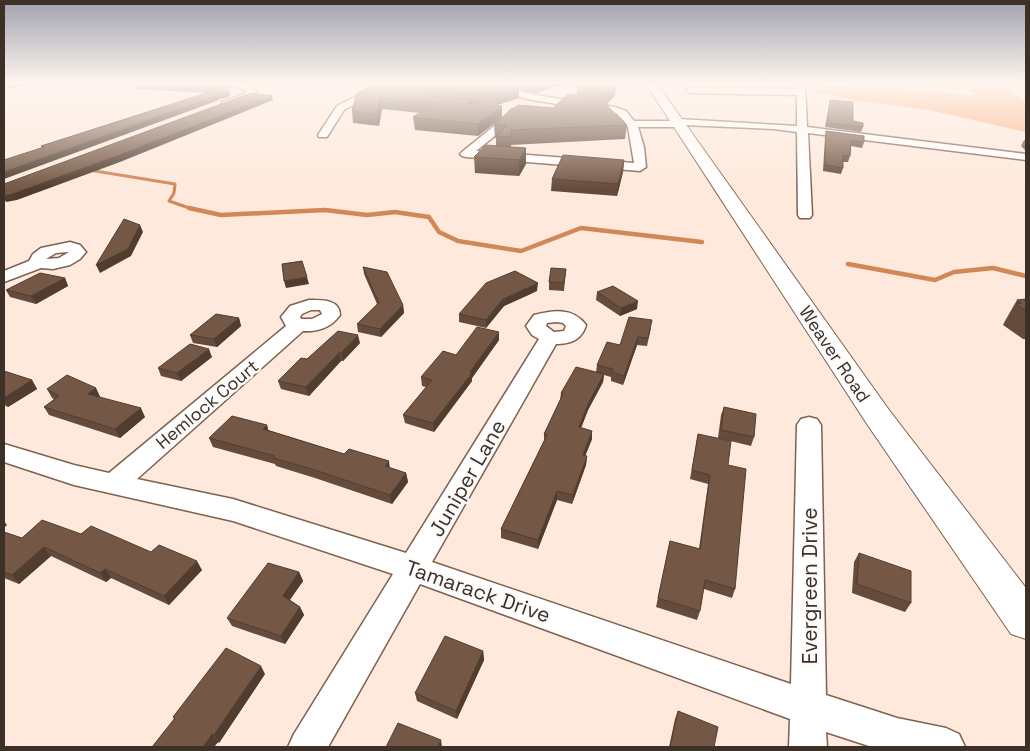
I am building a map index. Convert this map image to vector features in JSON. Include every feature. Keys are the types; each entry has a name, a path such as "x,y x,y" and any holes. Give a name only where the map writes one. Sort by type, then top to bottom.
{"main road":[{"name":"Weaver Road","path":"676,119 878,417 1026,620"}],"street":[{"path":"322,135 333,119"},
{"path":"509,119 466,154 640,167 638,142 627,119"},
{"path":"803,119 805,215"},
{"path":"628,123 750,124 1026,156"},
{"path":"4,278 39,263"},
{"name":"Hemlock Court","path":"115,483 299,325"},
{"name":"Juniper Lane","path":"307,747 550,337"},
{"name":"Evergreen Drive","path":"808,747 809,425"},
{"name":"Tamarack Drive","path":"4,453 74,475 251,515 414,569 809,708 897,737 946,747"}],"shaded area":[{"path":"969,119 1026,119 1026,132"}],"building":[{"path":"125,119 151,119 4,172 4,160 44,147 41,146"},
{"path":"180,119 212,119 13,194 4,196 4,184"},
{"path":"432,119 485,119 478,124"},
{"path":"500,119 621,119 627,125 511,130 511,137 496,136 507,125 494,124"},
{"path":"828,119 853,119 853,121 863,123 863,127 827,123"},
{"path":"826,131 864,136 864,142 851,140 850,156 843,155 843,168 825,165"},
{"path":"486,145 526,148 519,160 474,157"},
{"path":"563,155 624,160 618,184 552,179"},
{"path":"124,219 140,225 128,249 96,265"},
{"path":"302,261 307,277 284,281 282,264"},
{"path":"363,267 387,272 403,305 380,329 357,324 379,303"},
{"path":"551,268 566,269 564,283 549,282"},
{"path":"515,271 538,283 503,299 486,320 459,314 486,283"},
{"path":"40,273 65,278 31,296 6,290"},
{"path":"613,286 638,301 621,308 597,292"},
{"path":"1026,299 1026,311 1016,304 1021,303 1017,300"},
{"path":"216,314 239,318 214,339 190,335"},
{"path":"629,317 652,320 648,338 638,337 624,376 612,372 613,369 597,365 607,342 620,345"},
{"path":"477,327 499,332 470,372 472,373 433,423 403,415 432,380 421,377 443,351 456,355"},
{"path":"338,331 358,335 306,387 278,381 301,358 307,359"},
{"path":"190,344 209,349 177,373 158,368"},
{"path":"576,367 604,374 589,402 579,427 592,431 583,455 587,456 573,495 557,491 538,540 501,529 547,435 544,434 563,394 561,393"},
{"path":"4,371 32,380 4,398"},
{"path":"67,375 96,388 88,394 141,408 115,429 44,407 59,396 47,389"},
{"path":"724,407 756,414 754,437 721,430"},
{"path":"232,416 267,425 263,429 344,454 349,449 389,461 385,466 406,473 390,495 273,458 275,456 209,438"},
{"path":"698,434 731,441 728,465 746,469 735,589 705,580 700,611 658,598 670,541 700,549 710,475 692,470"},
{"path":"42,520 81,534 91,526 151,552 159,545 197,561 164,596 105,569 100,573 44,547 12,575 4,572 4,532 22,538"},
{"path":"859,553 911,571 911,603 857,584"},
{"path":"268,563 299,572 283,596 300,607 281,636 227,618"},
{"path":"445,636 483,651 456,711 415,693"},
{"path":"226,648 261,666 214,735 212,734 203,747 152,747 175,718 173,717"},
{"path":"678,711 718,727 714,747 670,747"},
{"path":"398,723 441,740 438,747 386,747"}],"waterway":[{"path":"89,170 175,184 174,193 169,201 189,208"},
{"path":"189,208 221,215 325,210 367,215 395,212 429,217 439,232 458,241 521,251 581,228 702,242"},
{"path":"848,264 935,280 954,272 993,268 1026,276"}]}
